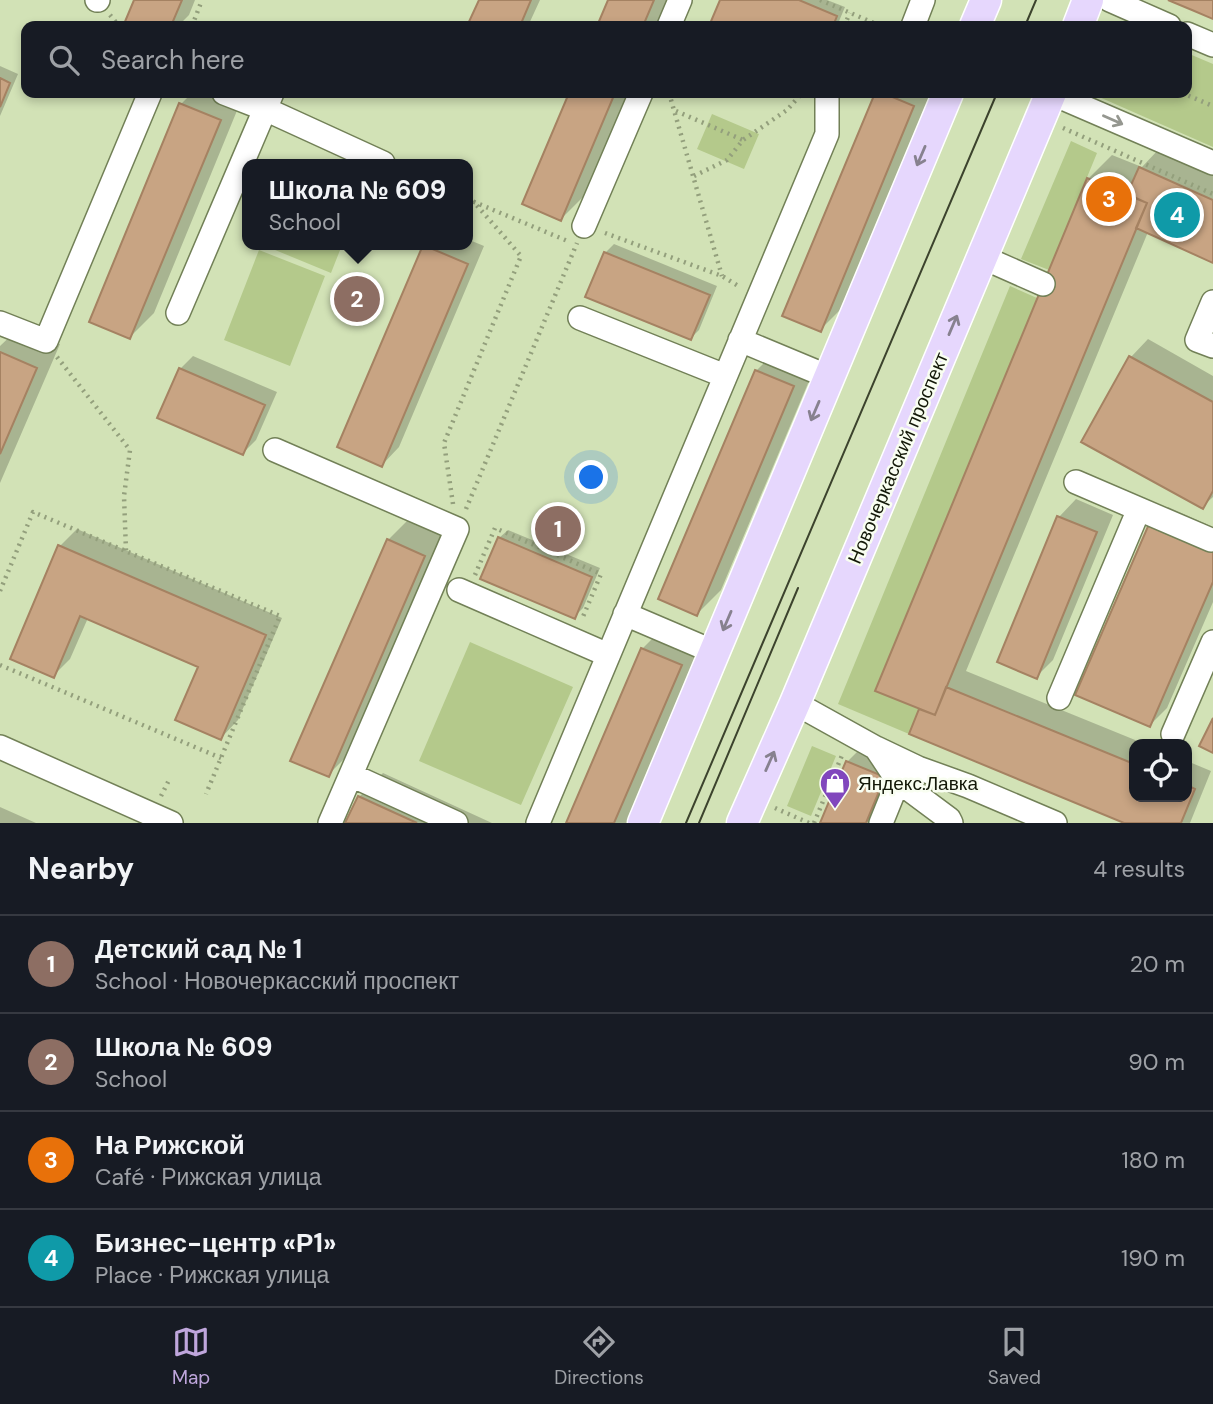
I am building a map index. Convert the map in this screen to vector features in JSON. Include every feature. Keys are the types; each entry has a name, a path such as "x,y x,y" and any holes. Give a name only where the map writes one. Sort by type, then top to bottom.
{"main road":[{"path":"977,21 986,0"},
{"path":"1080,21 1088,0"},
{"path":"643,823 946,98"},
{"name":"Новочеркасский проспект","path":"742,823 1049,98"}],"street":[{"path":"671,21 680,0"},
{"path":"915,21 923,0"},
{"path":"1110,0 1158,21"},
{"path":"1192,36 1213,46"},
{"path":"0,323 46,341 148,98"},
{"path":"580,236 639,98"},
{"path":"538,823 827,134 827,98"},
{"path":"1063,98 1213,163"},
{"path":"244,159 269,101 376,159"},
{"path":"178,313 242,164"},
{"path":"982,257 1043,284"},
{"path":"1213,302 1197,340 1213,346"},
{"path":"580,318 725,376"},
{"path":"740,340 829,377"},
{"path":"275,450 457,529 330,823"},
{"path":"1076,482 1212,539"},
{"path":"1059,698 1139,509"},
{"path":"463,592 608,655"},
{"path":"625,614 714,652"},
{"path":"1172,734 1213,642"},
{"path":"795,703 918,768 1055,823"},
{"path":"0,747 171,823"},
{"path":"876,748 898,781 951,823"},
{"path":"351,775 456,823"},
{"path":"881,823 898,781"}],"path":[{"path":"193,21 202,0"},
{"path":"820,0 831,2 869,21"},
{"path":"846,21 850,13"},
{"path":"1192,97 1213,106"},
{"path":"671,98 722,276"},
{"path":"694,176 727,160 743,140 787,110 798,98"},
{"path":"676,111 743,140"},
{"path":"1054,123 1213,194"},
{"path":"473,201 580,236 722,276 758,298"},
{"path":"457,529 444,443 521,257 473,201"},
{"path":"457,529 580,236"},
{"path":"46,341 130,450 124,496 127,551"},
{"path":"0,591 33,512 280,616 206,794"},
{"path":"463,592 495,528 601,574 573,639"},
{"path":"0,665 221,758"},
{"path":"775,808 811,823 851,733"},
{"path":"160,799 170,778"}],"green space":[{"path":"1192,55 1213,64 1213,147 1101,98 1192,98"},
{"path":"712,114 759,134 744,169 697,149"},
{"path":"1071,141 1097,153 1049,270 1021,259"},
{"path":"259,250 325,276 290,366 224,340"},
{"path":"275,250 340,250 331,273"},
{"path":"1010,286 1037,298 875,690 919,709 909,734 838,704"},
{"path":"470,642 573,687 521,805 419,761"},
{"path":"812,746 836,756 811,816 787,806"}],"building":[{"path":"134,0 182,0 173,21 125,21"},
{"path":"479,0 531,0 522,21 469,21"},
{"path":"608,0 654,0 645,21 599,21"},
{"path":"720,0 799,0 837,16 835,21 711,21"},
{"path":"1168,0 1213,0 1213,19 1192,10"},
{"path":"0,78 10,83 0,107"},
{"path":"567,98 613,98 561,221 522,204"},
{"path":"873,98 895,98 914,106 821,332 782,316"},
{"path":"179,103 221,120 130,339 89,322"},
{"path":"1139,167 1213,200 1213,263 1136,228 1147,203 1127,194"},
{"path":"1087,178 1147,203 935,715 875,691"},
{"path":"421,250 435,250 468,264 382,467 337,447"},
{"path":"604,252 710,295 691,340 585,297"},
{"path":"0,352 37,368 0,454"},
{"path":"1129,356 1213,402 1213,491 1203,509 1081,442"},
{"path":"179,368 265,405 243,455 157,418"},
{"path":"755,370 794,386 697,616 658,599"},
{"path":"1057,516 1097,532 1037,679 997,662"},
{"path":"1149,524 1213,551 1213,582 1150,727 1075,695"},
{"path":"498,537 592,577 575,619 480,579"},
{"path":"387,539 425,556 329,777 290,761"},
{"path":"58,545 266,635 221,740 175,720 198,667 80,616 54,678 10,659"},
{"path":"641,648 682,665 614,823 566,823"},
{"path":"946,687 1129,762 1129,802 1190,802 1181,823 1124,823 909,734 919,709 935,715"},
{"path":"1213,718 1213,753 1199,746"},
{"path":"846,761 885,777 866,823 820,823"},
{"path":"358,796 382,807 417,823 345,823"}],"tram line":[{"path":"1027,21 1036,0"},
{"path":"686,823 995,98"},
{"path":"699,823 798,588"}],"place":[{"name":"На Рижской","path":"1109,199"},
{"name":"Бизнес-центр «Р1»","path":"1177,215"},
{"name":"Школа № 609","path":"357,299"},
{"name":"Детский сад № 1","path":"558,529"},
{"name":"Яндекс.Лавка","path":"835,810"}]}
